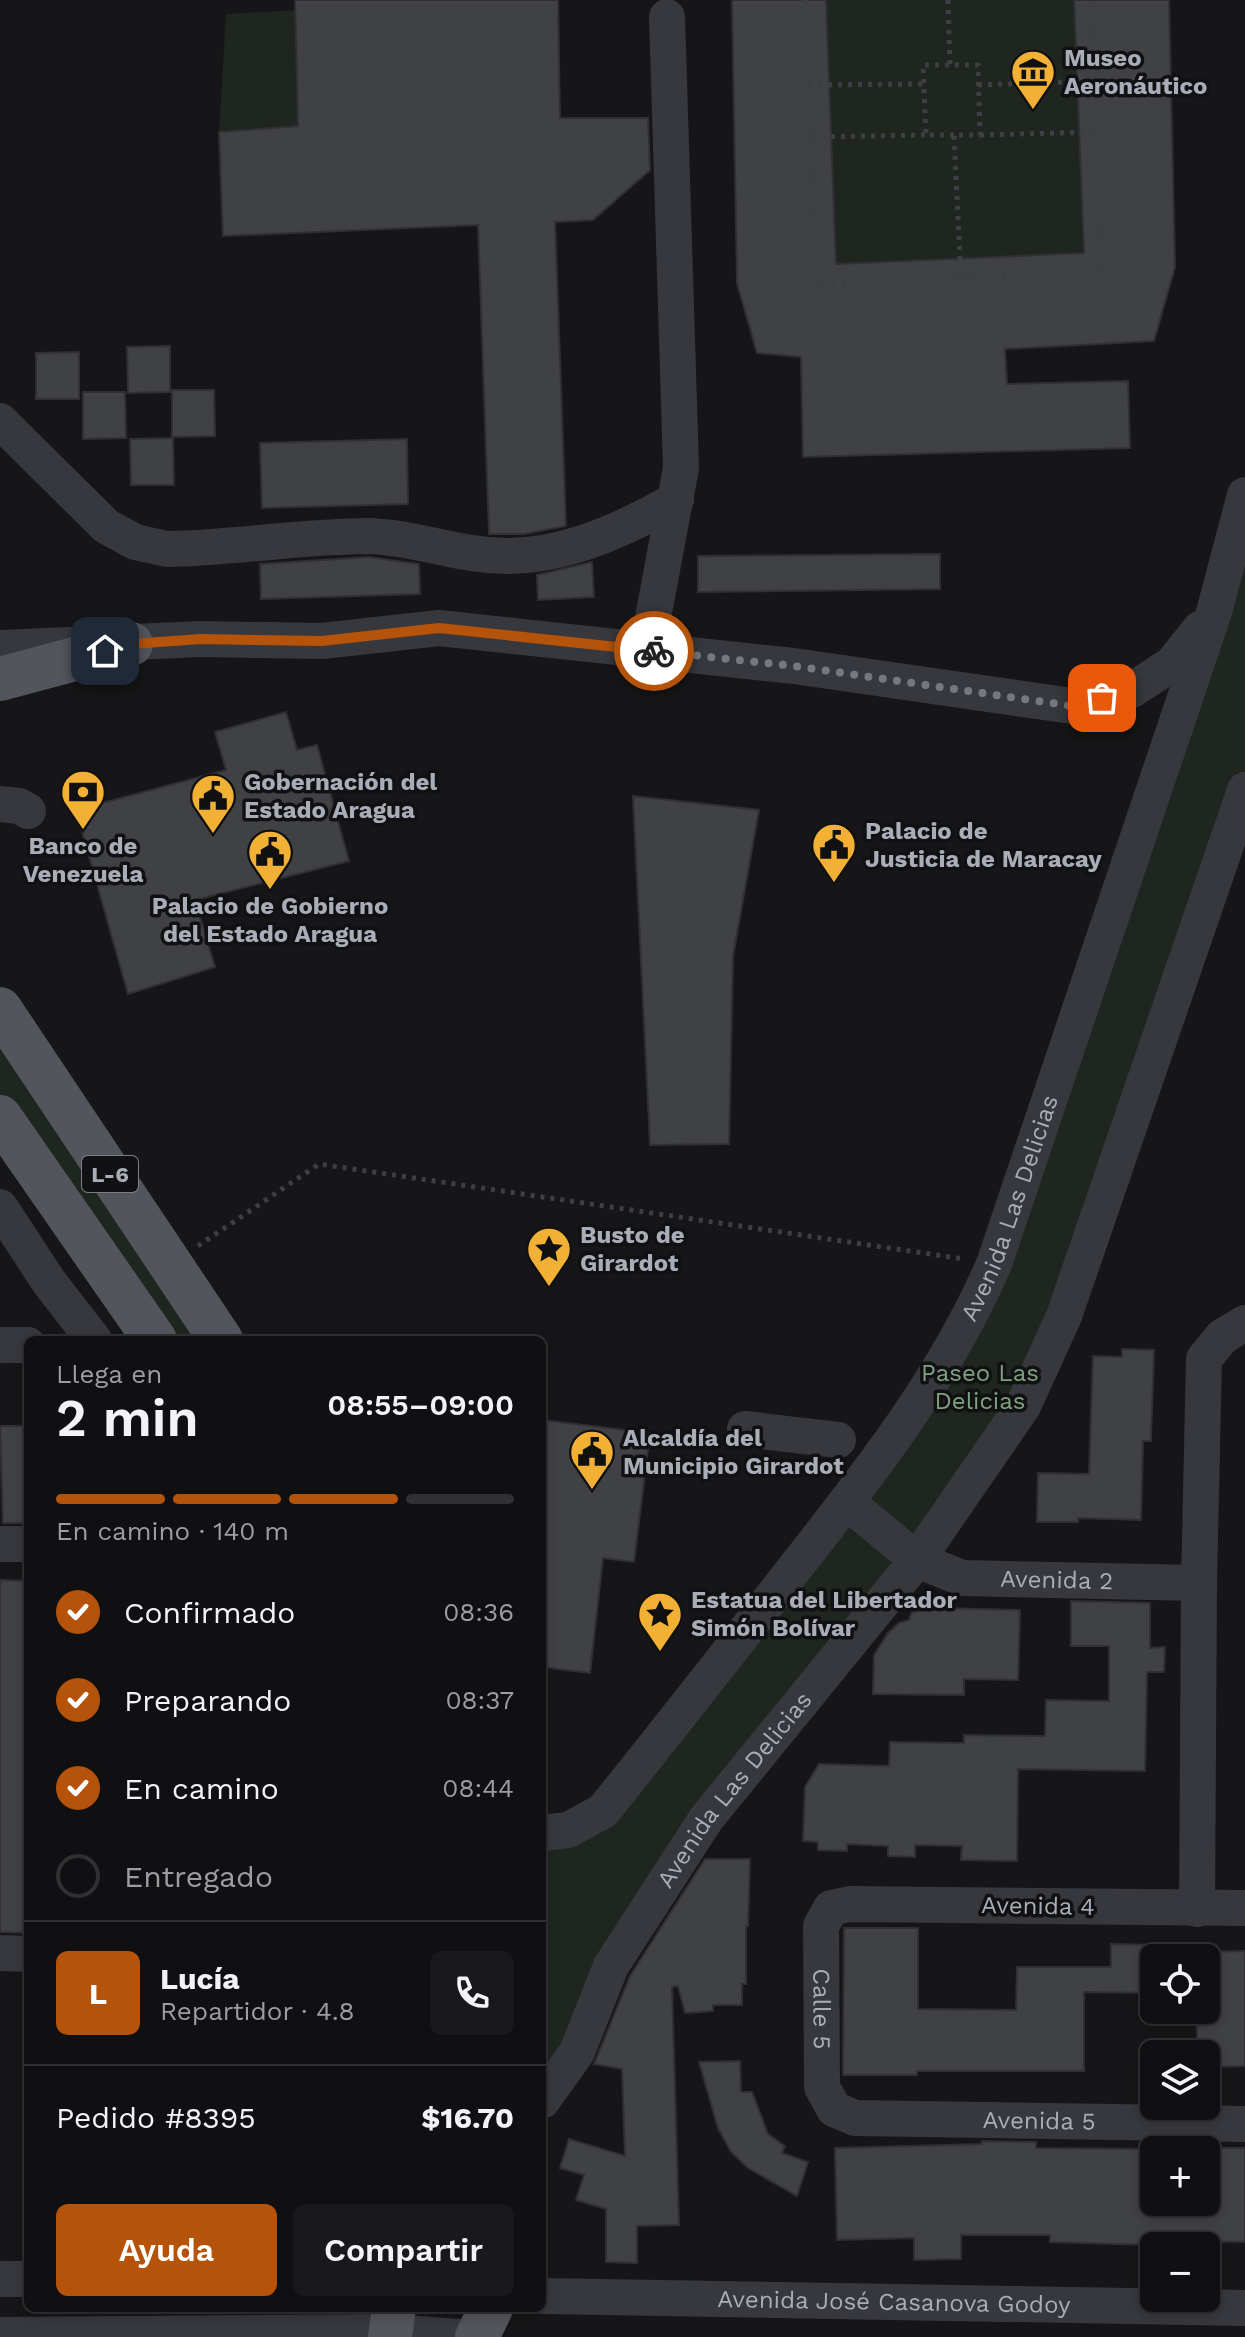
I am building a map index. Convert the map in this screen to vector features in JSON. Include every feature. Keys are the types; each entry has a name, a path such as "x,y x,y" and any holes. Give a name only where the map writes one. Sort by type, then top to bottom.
{"main road":[{"path":"0,679 131,644"},
{"name":"L-6","path":"0,1009 218,1336"},
{"name":"L-6","path":"0,1117 152,1336"},
{"path":"476,2337 478,2312"},
{"path":"476,2337 489,2312"}],"street":[{"path":"651,651 652,623 681,468 667,17"},
{"path":"0,421 106,526 135,542 167,549 372,536 471,553 521,555 589,542 626,528 676,500"},
{"name":"Avenida Las Delicias","path":"546,1833 568,1830 603,1811 847,1502 935,1380 977,1304 994,1264 1214,612 1245,495"},
{"path":"0,648 201,639 322,641 439,628 794,666 1072,706 1132,690 1172,664 1214,612"},
{"name":"Avenida Las Delicias","path":"546,2095 577,2052 611,1966 706,1819 917,1560 1023,1406 1064,1316 1244,797"},
{"path":"0,1207 49,1282 91,1336"},
{"path":"1197,1909 1204,1359 1234,1330"},
{"path":"0,1345 24,1345"},
{"path":"745,1429 838,1440"},
{"name":"Avenida 2","path":"847,1502 917,1560 962,1578 1199,1583"},
{"path":"0,1544 24,1544"},
{"name":"Avenida 4","path":"831,1908 850,1904 1245,1908"},
{"name":"Calle 5","path":"831,1908 821,1926 822,2087 834,2109"},
{"path":"0,1953 24,1954"},
{"name":"Avenida 5","path":"834,2109 855,2118 1245,2124"},
{"path":"0,2279 24,2279"},
{"name":"Avenida José Casanova Godoy","path":"546,2296 1245,2308"},
{"path":"4,2335 392,2326 458,2337"}],"path":[{"path":"805,0 816,284 1101,270 1090,0"},
{"path":"948,0 950,65"},
{"path":"926,135 923,65 978,65 980,135"},
{"path":"978,85 1094,81"},
{"path":"808,85 924,84"},
{"path":"810,137 1096,132"},
{"path":"954,135 961,277"},
{"path":"171,1265 319,1164 994,1264"}],"green space":[{"path":"826,0 1074,0 1084,253 836,264"},
{"path":"296,10 298,126 219,132 226,14"},
{"name":"Paseo Las Delicias","path":"1245,520 1245,790 1023,1406 706,1819 546,2094 546,1833 568,1830 968,1321"},
{"path":"0,1009 218,1336 152,1336 0,1117"}],"building":[{"path":"295,0 558,0 560,118 648,118 650,170 593,220 555,222 566,526 524,534 489,534 478,225 223,236 219,132 298,126"},
{"path":"732,0 826,0 836,264 1084,253 1074,0 1169,0 1175,267 1154,341 1005,349 1007,384 1128,381 1130,448 803,457 801,357 757,353 737,283"},
{"path":"170,346 170,392 128,393 127,347"},
{"path":"79,352 79,399 36,399 36,353"},
{"path":"172,390 214,390 215,436 172,437"},
{"path":"83,392 125,392 126,438 83,439"},
{"path":"173,438 174,485 131,485 130,439"},
{"path":"407,439 408,504 262,508 260,443"},
{"path":"940,554 940,589 698,592 698,556"},
{"path":"369,557 419,564 420,594 261,599 260,564"},
{"path":"592,562 594,597 538,600 537,575"},
{"name":"Gobernación del Estado Aragua","path":"286,712 297,750 317,745 349,861 195,900 215,967 128,994 76,810 226,770 215,732"},
{"path":"633,796 759,810 733,956 729,1144 650,1145"},
{"path":"1122,1349 1154,1350 1151,1441 1143,1441 1141,1520 1078,1518 1078,1522 1037,1522 1038,1473 1089,1474 1093,1356 1122,1357"},
{"name":"Alcaldía del Municipio Girardot","path":"546,1420 650,1433 634,1562 603,1558 590,1673 546,1668"},
{"path":"0,1426 24,1426 24,1523 3,1523"},
{"path":"0,1580 24,1581 24,1933 0,1932"},
{"path":"1071,1601 1150,1603 1150,1648 1165,1647 1164,1672 1147,1672 1145,1771 1018,1769 1017,1861 961,1860 962,1846 915,1845 915,1857 888,1856 888,1846 847,1844 847,1851 818,1850 818,1842 803,1841 805,1787 819,1764 889,1766 890,1742 964,1743 964,1735 1045,1736 1046,1700 1109,1701 1109,1646 1071,1646"},
{"path":"940,1608 1020,1610 1018,1680 964,1679 964,1695 873,1694 874,1655 888,1633 899,1623 909,1620 912,1612"},
{"path":"705,1859 750,1859 746,1984 742,1984 742,2005 713,2005 713,2011 685,2013 678,1986 672,1987 679,2225 637,2226 637,2263 606,2262 606,2209 576,2200 584,2175 560,2168 569,2139 625,2156 622,2069 594,2064 630,1976"},
{"path":"844,1928 918,1928 918,2009 1016,2010 1017,1967 1111,1967 1111,1944 1140,1945 1140,1993 1084,1992 1084,2071 917,2071 917,2075 843,2075"},
{"path":"1245,1951 1245,2066 1220,2067 1220,2040 1197,2040 1197,2024 1220,2024 1220,1952"},
{"path":"740,2061 741,2092 752,2092 768,2134 785,2146 782,2153 808,2162 797,2196 748,2168 731,2152 718,2128 699,2062"},
{"path":"982,2141 1036,2142 1036,2148 1140,2149 1140,2216 1220,2216 1220,2148 1245,2148 1245,2242 1220,2242 1220,2232 1140,2232 1140,2244 1050,2242 1050,2235 961,2235 961,2259 914,2260 914,2238 837,2240 835,2148 982,2144"}],"way so far":[{"path":"654,651 794,666 1072,706 1102,698"}],"place":[{"name":"Museo Aeronáutico","path":"1033,111"},
{"name":"Banco de Venezuela","path":"83,831"},
{"name":"Gobernación del Estado Aragua","path":"213,835"},
{"name":"Palacio de Justicia de Maracay","path":"834,884"},
{"name":"Palacio de Gobierno del Estado Aragua","path":"270,891"},
{"name":"Busto de Girardot","path":"549,1288"},
{"name":"Alcaldía del Municipio Girardot","path":"592,1491"},
{"name":"Estatua del Libertador Simón Bolívar","path":"660,1653"}],"route":[{"path":"105,651 131,644 201,639 322,641 439,628 654,651"}]}
